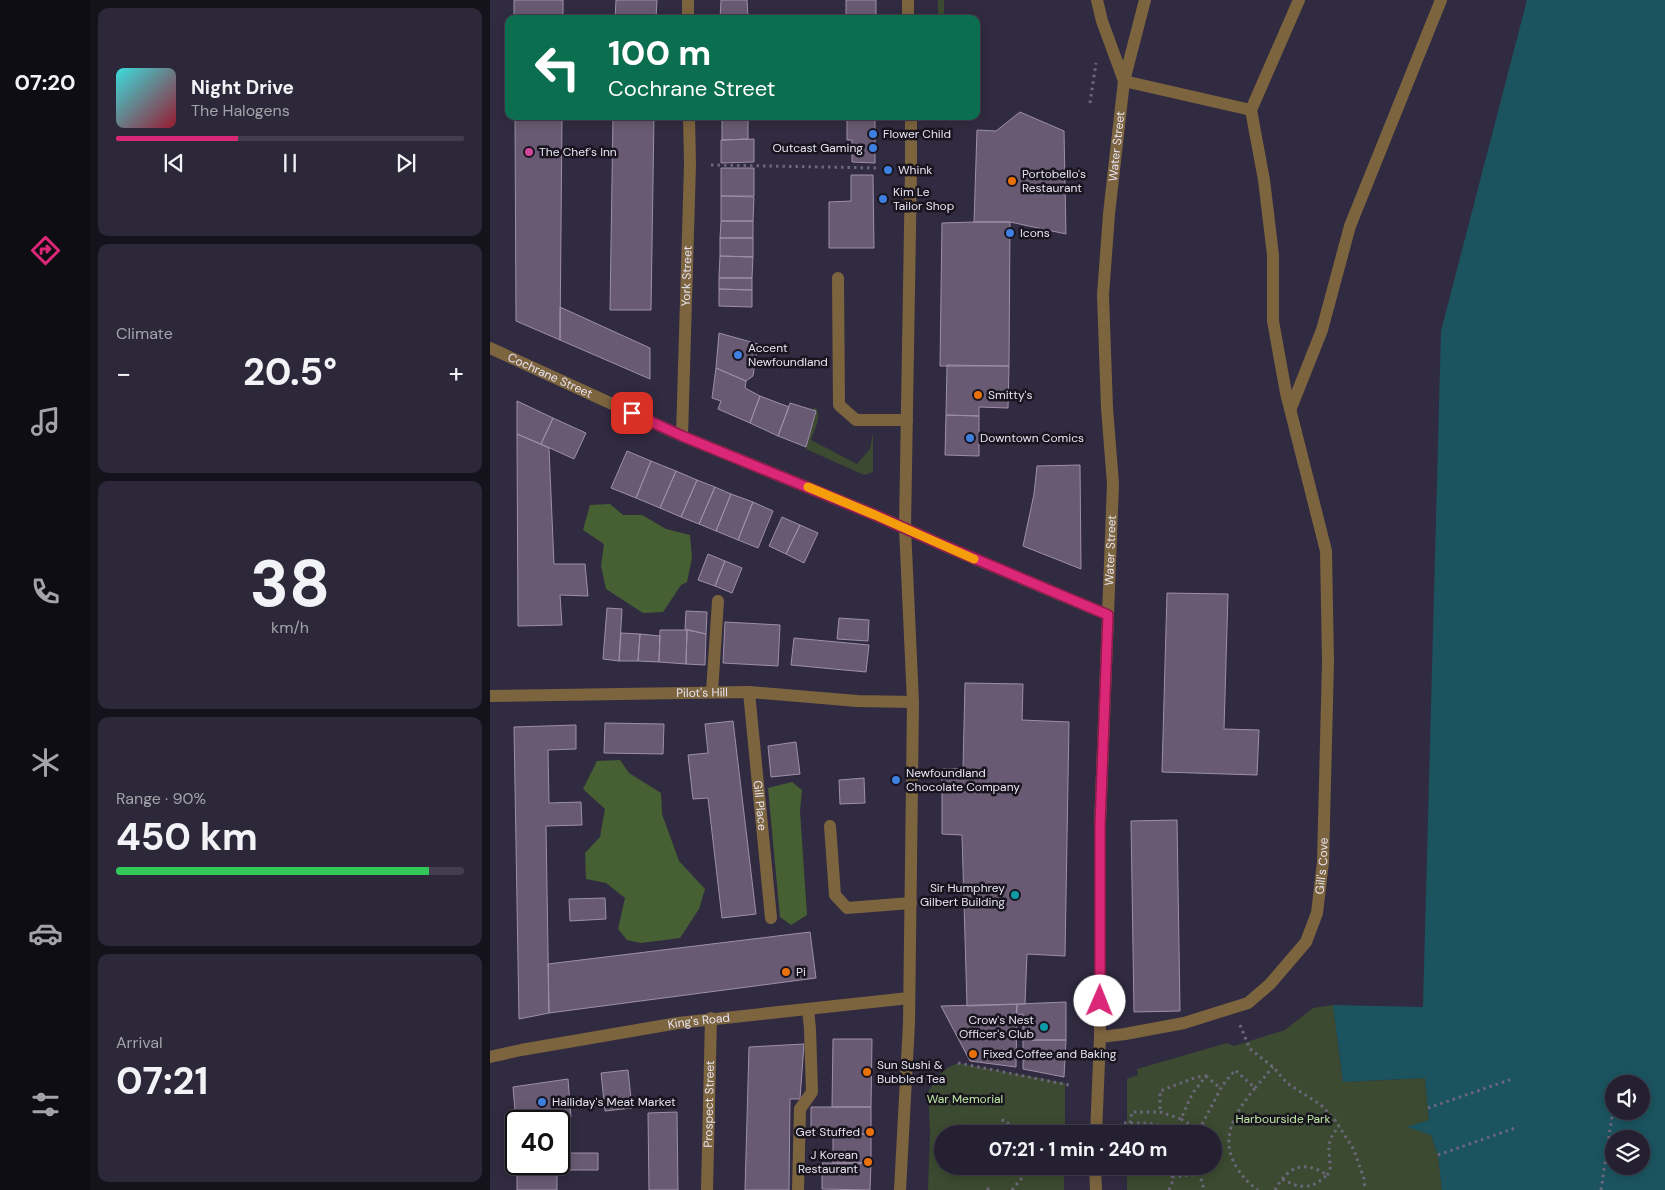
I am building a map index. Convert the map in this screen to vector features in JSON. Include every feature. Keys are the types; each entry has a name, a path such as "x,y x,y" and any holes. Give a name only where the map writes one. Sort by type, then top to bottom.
{"street":[{"path":"688,0 688,15"},
{"path":"908,0 908,15"},
{"path":"1097,0 1102,21 1124,81 1251,110 1299,0"},
{"name":"Water Street","path":"1096,1125 1100,1036 1100,825 1113,484 1107,408 1103,295 1109,214 1124,81 1145,0"},
{"path":"1290,408 1322,330 1350,226 1441,0"},
{"name":"Gill's Cove","path":"1100,1036 1125,1034 1184,1023 1248,1004 1270,984 1306,942 1317,913 1323,862 1328,671 1326,552 1286,393 1273,321 1273,255 1264,180 1251,110"},
{"name":"York Street","path":"682,436 690,164 689,120"},
{"path":"900,1190 909,1023 914,702 905,528 911,169 910,120"},
{"path":"838,278 839,405 856,420 907,420"},
{"name":"Cochrane Street","path":"490,348 682,436 905,528 1108,615"},
{"path":"712,692 718,602"},
{"name":"Pilot's Hill","path":"490,696 748,692 857,701 914,702"},
{"name":"Gill Place","path":"748,692 771,918"},
{"path":"830,826 835,895 847,908 911,903"},
{"name":"King's Road","path":"490,1057 521,1050 711,1018 875,1003 909,998"},
{"path":"798,1190 800,1109 812,1092 808,1008"},
{"name":"Prospect Street","path":"707,1190 711,1018"},
{"path":"1095,1175 1096,1190"}],"path":[{"path":"711,165 880,168"},
{"path":"1234,1009 1250,1049 1272,1067 1287,1083 1321,1106 1339,1126 1354,1150 1364,1179 1365,1190"},
{"path":"958,1063 1070,1085"},
{"path":"1258,1190 1242,1176 1232,1159 1228,1146 1229,1132 1237,1111 1272,1067"},
{"path":"1202,1125 1220,1088 1235,1070 1255,1088"},
{"path":"1160,1112 1160,1091 1196,1077 1206,1076 1220,1088"},
{"path":"1181,1119 1192,1094 1206,1076"},
{"path":"1428,1108 1512,1079"},
{"path":"1130,1123 1132,1112 1160,1112 1181,1119 1189,1125"},
{"path":"1001,1125 1003,1120 1011,1125"},
{"path":"1601,1190 1611,1120"},
{"path":"1124,1123 1142,1122 1161,1125"},
{"path":"1282,1179 1304,1188 1320,1182 1330,1172 1329,1142 1339,1126"},
{"path":"1438,1154 1518,1127"},
{"path":"1275,1190 1282,1179 1297,1167 1307,1166 1320,1170 1327,1175"},
{"path":"1012,1190 1023,1175"},
{"path":"1169,1190 1172,1176 1186,1175"},
{"path":"1200,1175 1204,1190"},
{"path":"988,1184 988,1190"}],"green space":[{"path":"938,0 944,0 944,15 938,15"},
{"path":"815,407 818,419 811,440 857,464 870,449 873,433 873,472 864,475 806,449 816,412 813,410"},
{"name":"Harbourside Park","path":"1333,1005 1343,1082 1425,1078 1429,1120 1408,1127 1431,1135 1438,1155 1442,1190 1127,1190 1127,1175 1222,1175 1222,1125 1127,1125 1127,1079 1138,1075 1137,1069 1227,1043 1234,1046 1285,1030 1313,1008"},
{"name":"War Memorial","path":"958,1063 1065,1083 1065,1125 934,1125 934,1175 1064,1175 1064,1190 928,1190 930,1131 928,1092 939,1075 947,1068"}],"shaded area":[{"path":"1527,0 1665,0 1665,1190 1442,1190 1438,1155 1431,1135 1407,1127 1429,1120 1425,1078 1343,1082 1333,1005 1423,1007 1441,331"},
{"path":"610,504 623,515 642,515 666,529 690,535 692,558 687,582 681,585 663,612 643,613 606,589 601,566 604,544 583,530 590,505"},
{"path":"620,760 629,773 661,793 662,814 679,861 705,889 699,909 680,938 641,943 627,940 618,929 625,898 606,883 586,879 585,853 600,837 605,809 583,789 597,761"},
{"path":"792,782 802,790 800,811 807,915 791,925 780,917 768,788"}],"building":[{"path":"514,0 563,0 563,15 514,15"},
{"path":"616,0 657,0 656,15 615,15"},
{"path":"721,0 747,0 748,15 720,15"},
{"path":"846,0 876,0 876,15 846,15"},
{"path":"1020,112 1064,131 1066,234 1010,222 974,222 977,130 996,131"},
{"path":"515,120 562,120 560,340 516,321"},
{"path":"613,120 654,120 651,310 610,310"},
{"path":"722,120 748,120 748,139 722,140"},
{"path":"847,120 875,120 875,163 852,162 852,140 847,140"},
{"path":"754,139 754,162 721,163 721,140"},
{"path":"721,168 754,168 754,196 721,196"},
{"path":"851,175 873,175 874,248 829,248 829,202 851,201"},
{"path":"721,196 754,197 753,221 721,221"},
{"path":"721,221 753,221 753,238 720,238"},
{"path":"1010,222 1009,366 940,366 942,223"},
{"path":"720,238 753,238 753,257 720,256"},
{"path":"720,256 753,257 752,278 719,278"},
{"path":"719,278 752,278 752,290 719,289"},
{"path":"719,289 752,290 752,307 719,306"},
{"path":"560,307 650,348 650,379 560,340"},
{"path":"719,333 758,344 753,376 746,381 716,368"},
{"path":"947,365 1009,366 1008,408 979,407 979,416 946,415"},
{"path":"716,368 746,381 745,388 760,396 750,423 718,409 721,401 712,398"},
{"path":"760,396 789,407 778,436 750,423"},
{"path":"517,401 553,418 541,444 517,434"},
{"path":"790,403 816,411 806,447 778,436"},
{"path":"946,415 979,416 979,456 945,455"},
{"path":"553,418 586,433 574,459 541,444"},
{"path":"517,434 549,448 554,564 585,564 588,596 560,595 562,625 518,626"},
{"path":"627,451 651,461 636,498 611,488"},
{"path":"651,461 676,471 660,508 636,498"},
{"path":"1080,465 1081,569 1023,546 1034,494 1037,466"},
{"path":"676,471 697,480 681,517 660,508"},
{"path":"697,480 715,487 699,524 681,517"},
{"path":"715,487 731,494 716,531 699,524"},
{"path":"731,494 753,502 738,540 716,531"},
{"path":"753,502 773,511 758,548 738,540"},
{"path":"782,517 800,525 786,554 769,546"},
{"path":"800,525 818,533 804,563 786,554"},
{"path":"708,554 725,561 715,586 698,580"},
{"path":"725,561 742,568 732,593 715,586"},
{"path":"1167,593 1228,594 1224,729 1259,730 1257,775 1162,772"},
{"path":"607,608 622,609 619,661 603,659"},
{"path":"686,611 707,612 706,634 685,629"},
{"path":"839,618 869,620 868,641 837,639"},
{"path":"725,622 780,625 778,666 723,663"},
{"path":"660,630 687,630 686,664 659,662"},
{"path":"687,630 706,634 705,665 686,664"},
{"path":"621,633 640,634 638,661 619,661"},
{"path":"640,634 660,636 659,662 638,661"},
{"path":"794,638 869,645 866,672 791,665"},
{"name":"Sir Humphrey Gilbert Building","path":"965,683 1023,684 1022,720 1069,722 1065,956 1027,954 1025,1004 967,1006 962,835 942,834 942,769 963,769"},
{"path":"733,721 756,914 722,918 708,798 693,799 688,755 708,753 705,724"},
{"path":"605,723 664,724 663,754 604,753"},
{"path":"576,725 576,749 548,750 549,803 581,802 582,825 546,826 549,1013 519,1019 514,727"},
{"path":"796,742 800,774 771,777 768,746"},
{"path":"864,778 865,803 840,804 839,780"},
{"path":"1177,820 1180,1011 1134,1012 1131,821"},
{"path":"605,898 606,919 570,921 569,899"},
{"path":"810,932 816,978 549,1013 548,964"},
{"name":"Crow's Nest Officer's Club","path":"1066,1002 1066,1040 1023,1040 1023,1014 1016,1015 1017,1004"},
{"path":"1017,1004 1016,1067 970,1061 941,1006"},
{"path":"833,1039 872,1039 871,1107 832,1107"},
{"path":"1023,1040 1066,1040 1064,1077 1023,1069"},
{"path":"804,1044 800,1099 790,1099 789,1190 745,1190 749,1047"},
{"path":"628,1070 632,1108 605,1111 601,1073"},
{"name":"Halliday's Meat Market","path":"568,1079 571,1117 570,1110 515,1110 513,1087"},
{"path":"811,1107 871,1107 871,1134 811,1134"},
{"path":"677,1112 678,1190 649,1190 648,1113"},
{"path":"833,1134 871,1134 871,1163 833,1163"},
{"path":"570,1153 598,1153 598,1170 570,1170"},
{"path":"822,1163 871,1163 870,1190 822,1189"},
{"path":"517,1175 557,1175 557,1190 517,1190"}],"slow traffic":[{"path":"808,487 974,559"}],"place":[{"name":"Flower Child","path":"873,134"},
{"name":"Outcast Gaming","path":"873,148"},
{"name":"The Chef's Inn","path":"529,152"},
{"name":"Whink","path":"888,170"},
{"name":"Portobello's Restaurant","path":"1012,181"},
{"name":"Kim Le Tailor Shop","path":"883,199"},
{"name":"Icons","path":"1010,233"},
{"name":"Accent Newfoundland","path":"738,355"},
{"name":"Smitty's","path":"978,395"},
{"name":"Downtown Comics","path":"970,438"},
{"name":"Newfoundland Chocolate Company","path":"896,780"},
{"name":"Sir Humphrey Gilbert Building","path":"1015,895"},
{"name":"Pi","path":"786,972"},
{"name":"Crow's Nest Officer's Club","path":"1044,1027"},
{"name":"Fixed Coffee and Baking","path":"973,1054"},
{"name":"Sun Sushi & Bubbled Tea","path":"867,1072"},
{"name":"Halliday's Meat Market","path":"542,1102"},
{"name":"Get Stuffed","path":"870,1132"},
{"name":"J Korean Restaurant","path":"868,1162"}],"route":[{"path":"632,413 682,436 875,515 1108,615 1100,825 1100,1001"}]}
